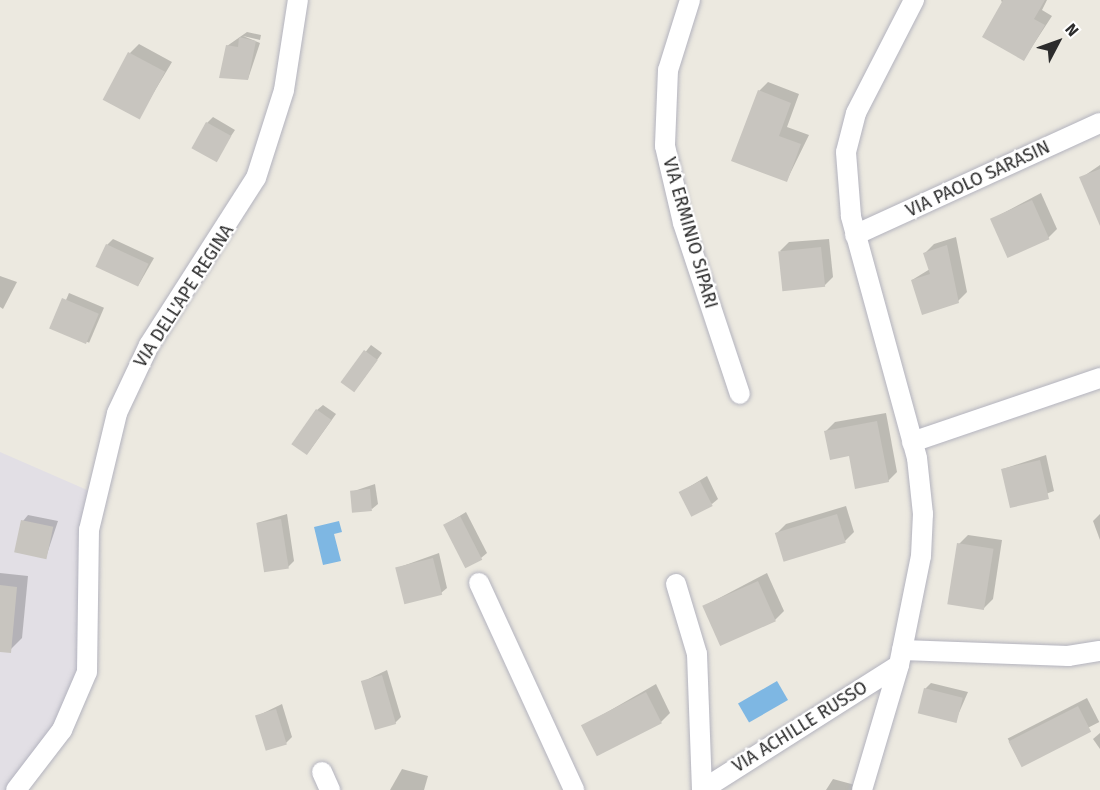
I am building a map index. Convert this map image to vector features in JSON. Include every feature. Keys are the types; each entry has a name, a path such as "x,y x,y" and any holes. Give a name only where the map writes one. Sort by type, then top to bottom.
{"street":[{"name":"VIA DELL'APE REGINA","path":"15,790 62,730 87,672 91,511 117,413 149,345 256,178 284,90 298,0"},
{"name":"VIA ERMINIO SIPARI","path":"690,0 668,70 665,146 683,223 740,394"},
{"path":"862,790 900,658 923,529 912,442 855,235 846,178 851,128 914,0"},
{"name":"VIA PAOLO SARASIN","path":"855,235 1100,123"},
{"path":"912,442 1100,378"},
{"path":"479,583 573,790"},
{"name":"VIA ACHILLE RUSSO","path":"676,584 697,654 702,790"},
{"path":"900,658 1068,656 1100,651"},
{"name":"VIA ACHILLE RUSSO","path":"702,790 900,658"},
{"path":"322,772 330,790"}],"shaded area":[{"path":"0,452 94,493 78,699 13,790 0,790"}],"water":[{"path":"339,521 342,532 334,534 341,561 323,565 314,527"},
{"path":"777,681 788,700 749,723 738,704"}],"building":[{"path":"1003,0 1045,0 1034,19 1045,25 1024,61 982,37"},
{"path":"239,37 256,41 248,80 219,78 226,45 238,47"},
{"path":"128,52 165,72 140,119 103,100"},
{"path":"758,90 791,103 779,136 801,144 787,182 731,161"},
{"path":"206,122 231,136 217,162 191,148"},
{"path":"1100,169 1100,226 1079,177"},
{"path":"1032,200 1049,239 1007,258 990,219"},
{"path":"106,244 149,264 138,287 95,267"},
{"path":"947,245 959,303 922,315 911,280 930,274 923,253"},
{"path":"821,247 825,287 782,291 778,251"},
{"path":"62,298 99,314 86,344 49,328"},
{"path":"364,350 378,360 354,392 340,382"},
{"path":"316,409 332,420 307,455 291,444"},
{"path":"877,421 889,482 855,489 849,456 830,460 824,431"},
{"path":"1040,460 1049,499 1010,508 1001,469"},
{"path":"700,481 713,506 691,517 679,492"},
{"path":"370,489 372,511 352,513 350,491"},
{"path":"837,514 846,543 784,562 775,533"},
{"path":"460,516 482,560 465,568 443,525"},
{"path":"281,519 289,568 264,572 256,523"},
{"path":"21,520 53,527 46,559 14,552"},
{"path":"957,543 994,549 984,610 947,604"},
{"path":"433,558 442,595 404,604 395,567"},
{"path":"758,581 776,621 720,646 702,606"},
{"path":"0,585 17,587 11,653 0,652"},
{"path":"382,675 396,724 375,730 361,681"},
{"path":"924,688 963,698 957,723 918,713"},
{"path":"646,692 662,723 597,756 581,725"},
{"path":"1078,706 1091,732 1022,767 1009,741"},
{"path":"276,709 287,744 266,751 255,715"}]}
